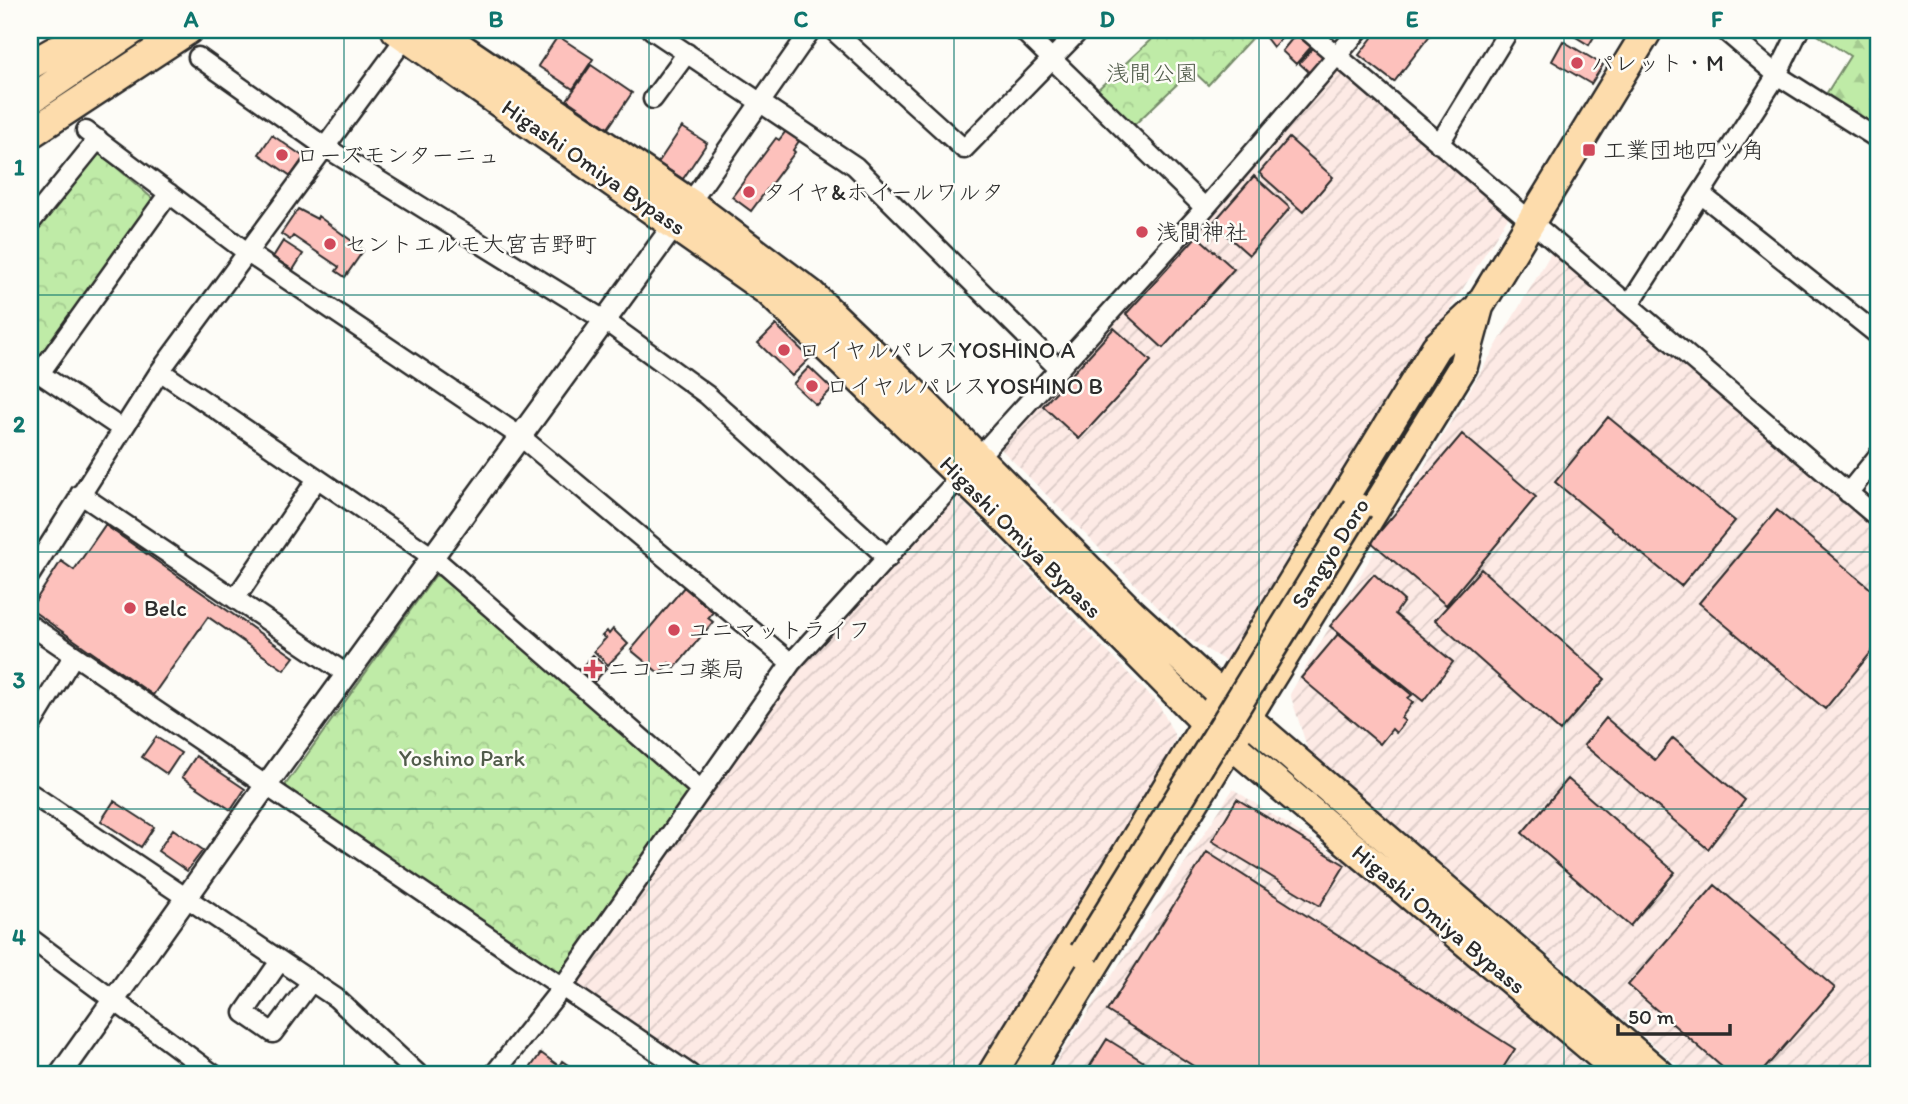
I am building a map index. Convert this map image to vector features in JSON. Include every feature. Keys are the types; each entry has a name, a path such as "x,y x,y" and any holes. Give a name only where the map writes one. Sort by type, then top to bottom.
{"main road":[{"path":"30,65 92,30"},
{"path":"30,86 124,30"},
{"path":"30,100 133,30"},
{"path":"30,143 83,128 188,30"},
{"name":"Higashi Omiya Bypass","path":"435,30 683,213 735,265 970,467 1248,719 1660,1074"},
{"name":"Sangyo Doro","path":"1009,1074 1358,508 1648,30"},
{"name":"Higashi Omiya Bypass","path":"401,33 683,213"},
{"path":"30,134 83,128"},
{"path":"992,1074 1436,347 1479,307"},
{"path":"1027,1074 1232,746 1463,366 1479,307"},
{"name":"Higashi Omiya Bypass","path":"970,467 1205,722 1622,1074"}],"street":[{"path":"652,30 855,166 1059,369"},
{"path":"61,1074 265,787 683,213 811,30"},
{"path":"833,30 964,149 1080,30"},
{"path":"1022,30 1205,208"},
{"path":"1307,30 1878,518"},
{"path":"494,1074 561,989 790,663 1205,208 1359,30"},
{"path":"1439,144 1510,30"},
{"path":"1724,30 1777,75 1878,139"},
{"path":"1629,306 1777,75 1799,30"},
{"path":"30,575 159,371 325,147 401,33"},
{"path":"653,99 687,53"},
{"path":"198,57 325,147 604,320 707,395 888,558"},
{"path":"30,223 83,128 248,253 521,436 790,663"},
{"path":"122,429 35,370 169,193"},
{"path":"1702,195 1878,335"},
{"path":"159,371 434,558 701,790"},
{"path":"1848,492 1878,456"},
{"path":"235,599 317,478"},
{"path":"80,495 348,675"},
{"path":"30,625 561,989 690,1074"},
{"path":"30,727 74,654"},
{"path":"30,793 336,998 418,1074"},
{"path":"30,938 213,1074"},
{"path":"280,961 244,1013 273,1033 311,982"}],"shaded area":[{"path":"1342,67 1510,214 1227,662 1189,639 1001,449"},
{"path":"1554,248 1878,527 1878,1065 1873,1074 1688,1074 1308,750 1290,694"},
{"path":"955,494 1159,705 1176,738 1127,836 978,1074 701,1074 569,986 797,669"},
{"path":"1233,789 1376,881 1595,1074 1048,1074"}],"green space":[{"name":"浅間公園","path":"1161,30 1259,30 1208,85 1192,70 1132,127 1096,91"},
{"path":"1810,30 1878,30 1878,121 1873,129 1823,99 1850,56"},
{"path":"100,153 153,199 154,205 44,361 35,362 30,359 30,231 93,154"},
{"name":"Yoshino Park","path":"442,575 689,785 690,793 561,973 555,974 287,792 286,784 435,576"}],"building":[{"path":"1037,30 1064,30 1051,43"},
{"path":"1267,30 1289,30 1273,47 1263,34"},
{"path":"1378,30 1434,30 1394,82 1359,55"},
{"path":"1574,30 1598,30 1589,45 1571,34"},
{"path":"1296,34 1311,47 1296,64 1282,51"},
{"path":"558,36 593,59 573,89 538,66"},
{"name":"パレット・M","path":"1563,41 1603,65 1591,84 1552,61"},
{"path":"1313,48 1323,56 1311,74 1299,63"},
{"path":"591,65 632,93 608,128 567,100"},
{"path":"682,127 707,143 683,179 658,163"},
{"path":"786,131 799,141 793,150 795,152 751,211 732,197 776,138 779,140"},
{"name":"ローズモンターニュ","path":"272,135 304,157 291,176 259,154"},
{"path":"1289,138 1333,177 1303,212 1259,173"},
{"path":"1254,176 1290,208 1249,255 1213,223"},
{"name":"セントエルモ大宮吉野町","path":"298,209 317,219 318,216 363,251 345,277 336,271 339,267 293,236 290,240 281,234"},
{"path":"1197,236 1234,269 1163,348 1126,314"},
{"path":"283,241 303,254 293,270 273,257"},
{"name":"ロイヤルパレスYOSHINO A","path":"776,325 810,358 792,376 758,343"},
{"path":"1114,328 1151,361 1079,439 1043,406"},
{"name":"ロイヤルパレスYOSHINO B","path":"809,367 832,389 816,405 793,384"},
{"path":"1608,417 1735,521 1681,586 1555,482"},
{"path":"1462,434 1536,497 1446,605 1371,542"},
{"path":"1777,510 1878,595 1878,644 1825,709 1699,603"},
{"path":"105,525 294,657 284,670 208,617 153,695 30,609 61,561 74,570"},
{"path":"1481,569 1605,679 1560,731 1435,620"},
{"path":"1374,574 1404,601 1395,614 1453,662 1423,701 1330,626"},
{"path":"684,587 713,612 708,618 713,622 675,668 669,663 660,674 631,650"},
{"path":"613,629 628,644 608,665 594,651 606,638 602,636"},
{"path":"1338,634 1412,695 1408,698 1413,702 1401,718 1405,721 1396,733 1392,729 1380,744 1301,678"},
{"path":"593,655 607,668 593,683 579,670"},
{"path":"1606,718 1655,760 1673,738 1745,800 1708,849 1584,745"},
{"path":"156,737 181,753 167,774 142,757"},
{"path":"196,756 245,789 231,810 182,777"},
{"path":"1568,779 1675,872 1630,926 1522,833"},
{"path":"1237,799 1345,865 1320,906 1212,841"},
{"path":"114,801 154,827 141,847 101,821"},
{"path":"173,829 203,850 187,871 158,851"},
{"path":"1207,852 1515,1049 1499,1074 1206,1074 1107,1011"},
{"path":"1715,885 1835,988 1760,1074 1730,1074 1628,985"},
{"path":"1107,1039 1163,1074 1085,1074"},
{"path":"541,1053 559,1066 562,1061 581,1074 526,1074"}],"place":[{"name":"パレット・M","path":"1577,63"},
{"name":"工業団地四ツ角","path":"1589,150"},
{"name":"ローズモンターニュ","path":"282,155"},
{"name":"タイヤ&ホイールワルタ","path":"749,192"},
{"name":"浅間神社","path":"1142,232"},
{"name":"セントエルモ大宮吉野町","path":"330,244"},
{"name":"ロイヤルパレスYOSHINO A","path":"784,350"},
{"name":"ロイヤルパレスYOSHINO B","path":"812,386"},
{"name":"Belc","path":"130,608"},
{"name":"ユニマットライフ","path":"674,630"},
{"name":"ニコニコ薬局","path":"593,669"}]}
